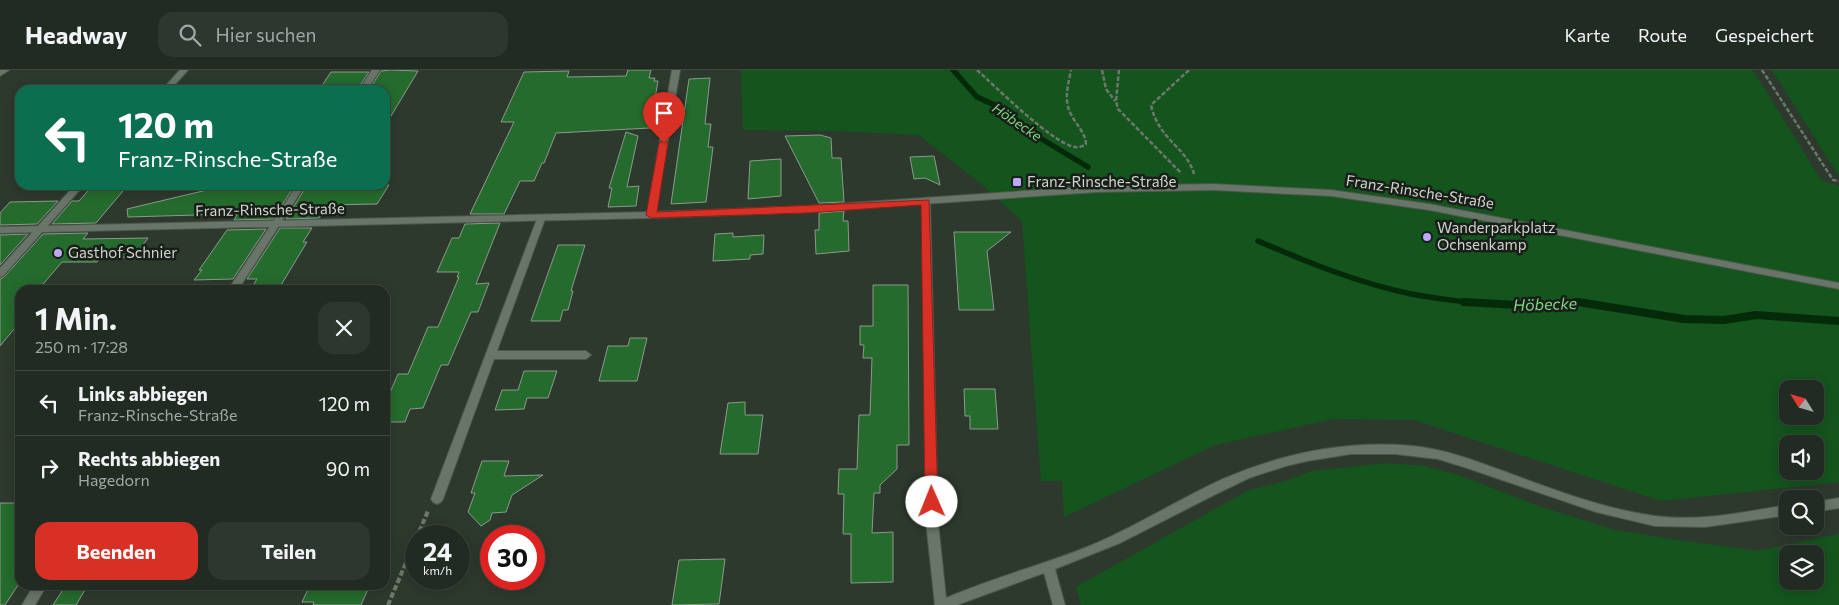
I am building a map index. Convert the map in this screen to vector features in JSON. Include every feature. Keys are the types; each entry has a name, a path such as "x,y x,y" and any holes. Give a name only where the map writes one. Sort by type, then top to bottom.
{"street":[{"path":"0,74 5,70"},
{"path":"170,85 184,70"},
{"path":"366,85 376,70"},
{"path":"651,215 676,70"},
{"name":"Franz-Rinsche-Straße","path":"0,230 541,219 806,210 1098,189 1196,187 1293,190 1378,199 1540,227 1700,261 1839,286"},
{"path":"0,274 75,190"},
{"path":"236,285 298,190"},
{"path":"926,202 932,522 942,605 971,592 1048,566 1119,538 1244,476 1301,458 1359,450 1398,449 1434,454 1470,464 1596,507 1654,520 1669,522 1714,521 1779,511"},
{"path":"437,499 541,219"},
{"path":"491,355 586,355"},
{"path":"1824,506 1839,503"},
{"path":"1048,566 1059,605"},
{"path":"28,605 37,590"}],"path":[{"path":"977,70 1056,139 1074,147 1080,147 1086,144 1086,138 1070,112 1066,93 1070,70"},
{"path":"1102,70 1106,89 1116,101"},
{"path":"1119,70 1116,101 1118,109 1196,187"},
{"path":"1189,70 1151,105 1152,116 1161,134 1193,166 1196,187"},
{"path":"1762,70 1833,180 1839,181"},
{"path":"388,605 423,519 437,499"}],"green space":[{"path":"741,70 1753,70 1821,180 1839,186 1839,482 1661,501 1414,420 1333,419 1215,445 1064,517 1062,481 1041,481 1022,221 980,183 919,135 836,131 743,130"},
{"path":"1772,70 1839,70 1839,176"},
{"path":"1387,463 1425,466 1464,477 1538,506 1615,530 1758,551 1779,547 1779,590 1824,590 1824,545 1787,545 1839,534 1839,605 1081,605 1076,587 1247,491 1288,480 1312,471"}],"building":[{"path":"628,70 651,70 649,78 655,78 654,81 658,81 650,128 556,133 544,163 542,163 534,181 520,181 504,214 470,214 514,122 501,122 524,72 569,71 567,77 626,76"},
{"path":"381,71 418,71 390,118 390,85 372,85"},
{"path":"331,72 369,72 360,85 322,85"},
{"path":"710,78 705,124 711,124 708,147 713,147 706,202 671,204 689,79"},
{"path":"626,132 638,136 627,187 639,186 636,206 608,207 612,188 609,188"},
{"path":"820,135 831,138 832,158 841,158 844,202 819,203 785,136"},
{"path":"934,156 940,185 925,178 914,179 910,157"},
{"path":"781,159 781,196 748,199 750,161"},
{"path":"89,190 124,190 96,223 52,224 72,201 79,201"},
{"path":"207,190 292,190 273,219 234,220 237,215 230,214 128,217 127,209"},
{"path":"304,190 386,190 377,204 327,205 319,218 286,219"},
{"path":"58,201 37,224 0,225 0,213 10,202"},
{"path":"844,211 843,221 848,221 849,251 816,254 815,230 819,230 819,213"},
{"path":"500,223 476,284 489,283 478,312 471,312 448,365 441,365 423,408 410,409 405,422 390,422 390,392 398,374 408,374 428,327 438,327 459,277 457,277 459,272 437,272 452,238 459,238 465,224"},
{"path":"280,228 312,228 303,242 307,242 281,285 253,285 257,279 247,279"},
{"path":"266,229 233,279 194,280 227,230"},
{"path":"954,232 1011,232 987,251 994,310 959,310"},
{"path":"88,233 83,239 148,238 134,257 100,258 97,262 62,262 42,285 15,285 15,328 0,346 0,279 4,277 43,234"},
{"path":"733,233 733,237 764,235 763,254 750,255 750,259 713,261 715,234"},
{"path":"28,234 0,265 0,235"},
{"path":"558,245 585,245 571,291 573,291 568,310 563,310 560,321 531,321"},
{"path":"873,285 908,285 909,445 897,445 897,469 880,485 880,493 874,493 872,533 893,532 893,582 851,583 851,534 843,534 844,494 838,494 839,469 857,469 859,415 870,415 872,358 863,358 864,345 860,345 860,326 873,326"},
{"path":"630,338 647,338 637,381 599,381 608,346 628,346"},
{"path":"524,371 557,371 548,398 527,398 524,409 495,410 502,390 518,390"},
{"path":"964,389 995,389 998,429 970,429 970,416 965,416"},
{"path":"745,402 745,415 763,415 758,454 720,454 728,403"},
{"path":"482,461 509,461 504,476 543,475 512,495 506,512 492,513 490,520 482,525 480,525 468,512 475,493 471,493"},
{"path":"0,503 15,503 15,590 5,605 0,605"},
{"path":"725,559 719,604 672,605 679,560"},
{"path":"63,590 85,590 76,605 53,605"},
{"path":"308,590 368,590 361,605 313,605 314,602 302,602"}],"waterway":[{"name":"Höbecke","path":"953,70 977,97 1001,108 1035,135 1088,167"},
{"name":"Höbecke","path":"1258,241 1314,264 1372,284 1411,294 1465,302"},
{"name":"Höbecke","path":"1465,302 1551,307 1578,302 1684,319 1724,320 1756,315 1839,321"},
{"name":"Höbecke","path":"1465,302 1472,303"},
{"name":"Höbecke","path":"1573,303 1584,303"}],"place":[{"name":"Franz-Rinsche-Straße","path":"1017,182"},
{"name":"Wanderparkplatz Ochsenkamp","path":"1427,237"},
{"name":"Gasthof Schnier","path":"58,253"}],"route":[{"path":"664,143 651,215 806,210 926,202 932,502"}]}
